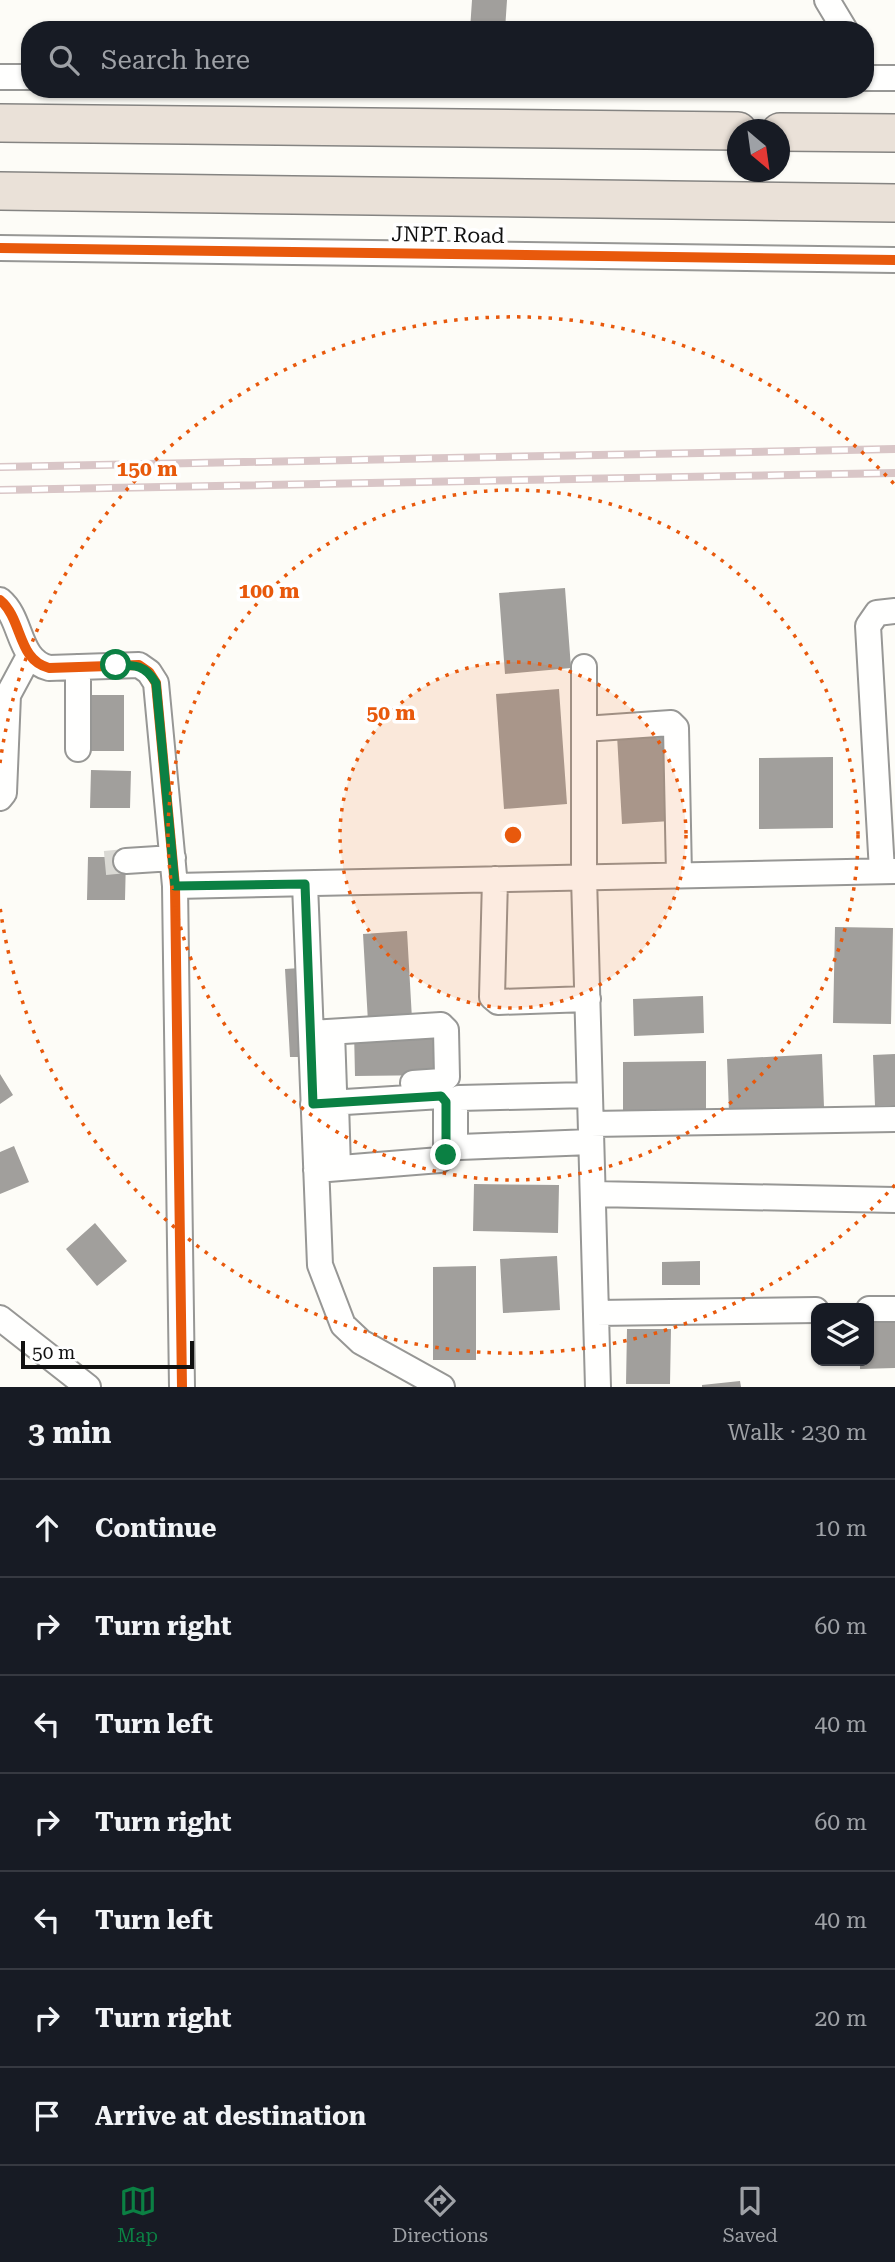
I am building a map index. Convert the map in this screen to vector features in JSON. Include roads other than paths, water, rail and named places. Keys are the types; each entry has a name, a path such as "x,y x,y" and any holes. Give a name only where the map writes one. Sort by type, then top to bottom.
{"highway":[{"path":"0,123 727,131"},
{"path":"790,132 895,133"},
{"name":"JNPT Road","path":"0,191 895,202"}],"street":[{"path":"827,0 840,21"},
{"path":"0,77 21,77"},
{"path":"874,78 895,78"},
{"name":"JNPT Road","path":"0,248 895,260"},
{"path":"0,600 12,613 29,656 37,665 49,668 139,665 149,672 156,683 175,886 182,1387"},
{"path":"175,886 889,871 867,626 877,613 895,611"},
{"path":"0,798 4,793 8,695 6,684 29,656"},
{"path":"78,667 78,750"},
{"path":"584,667 584,877 598,1387"},
{"path":"584,729 671,723 676,728 679,875"},
{"path":"127,861 173,858"},
{"path":"495,879 492,997 498,1002 588,999"},
{"path":"305,884 322,1033 327,1169 320,1265 343,1325 361,1342 442,1387"},
{"path":"322,1033 441,1025 446,1030 447,1077 442,1081 324,1098"},
{"path":"590,1095 459,1098 455,1103 454,1143 460,1147 591,1133 895,1119"},
{"path":"324,1098 441,1096 446,1102 446,1155 440,1160 327,1169"},
{"path":"593,1194 895,1200"},
{"path":"874,1309 895,1309"},
{"path":"596,1313 811,1310"},
{"path":"0,1318 88,1387"}],"tunnel":[{"path":"105,863 126,861"}],"railway":[{"path":"0,467 895,449"},
{"path":"0,490 895,473"}]}
